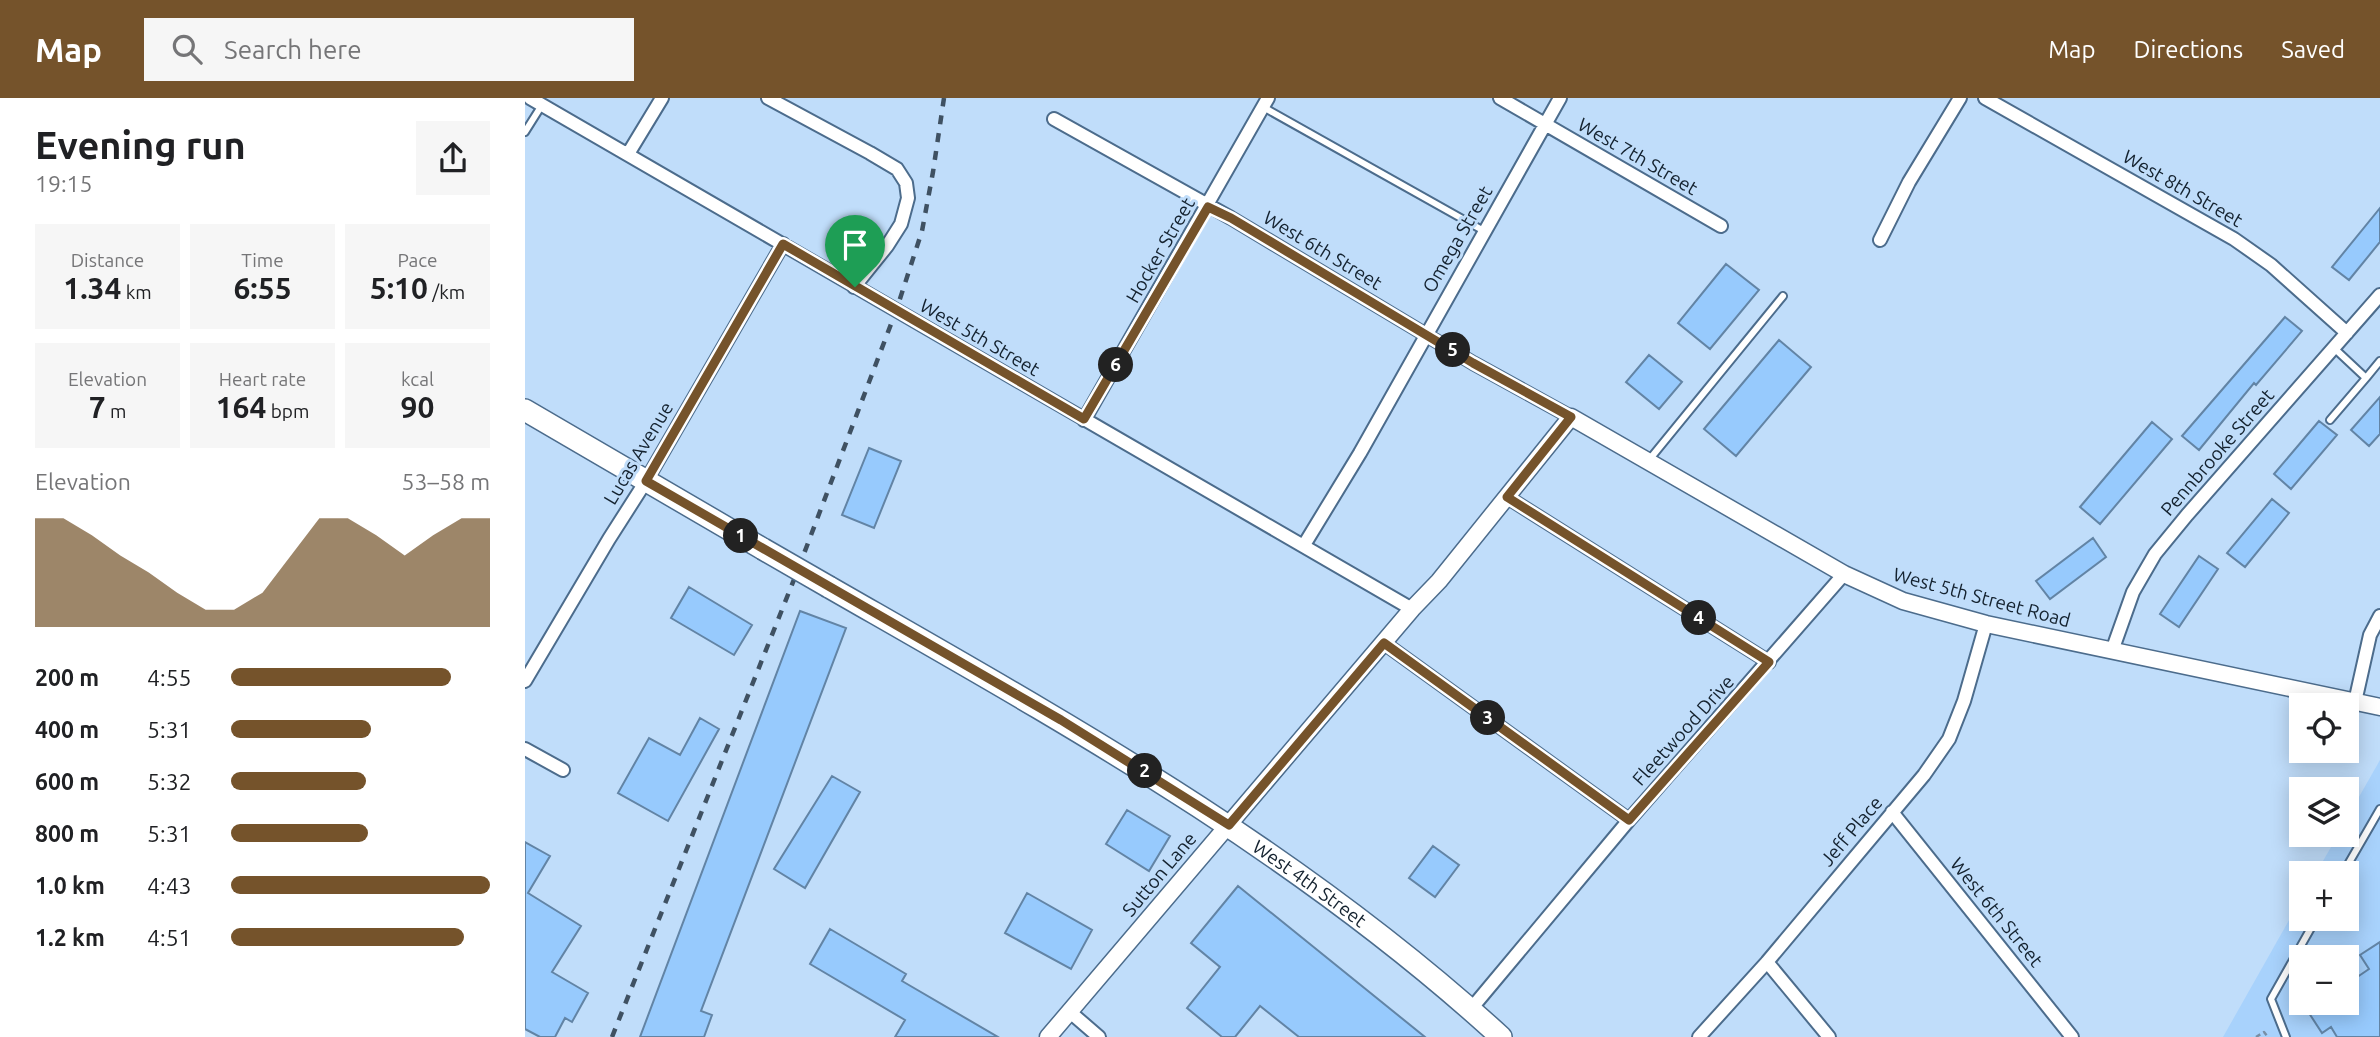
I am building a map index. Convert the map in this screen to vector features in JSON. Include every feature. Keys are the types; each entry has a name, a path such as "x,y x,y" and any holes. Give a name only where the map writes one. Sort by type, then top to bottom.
{"main road":[{"name":"West 4th Street","path":"525,411 1072,727 1229,825 1362,919 1501,1037"}],"street":[{"name":"West 5th Street","path":"530,98 1412,609"},
{"path":"628,155 662,98"},
{"path":"768,98 897,169 906,183 908,198 901,224 855,287"},
{"name":"West 7th Street","path":"1500,98 1721,226"},
{"name":"Omega Street","path":"1304,545 1360,453 1560,98"},
{"path":"1880,240 1909,182 1961,98"},
{"name":"West 8th Street","path":"1985,98 2234,239 2271,265 2347,333"},
{"name":"Hocker Street","path":"1084,419 1208,207 1265,103"},
{"name":"West 6th Street","path":"1054,119 1231,218 1473,363 1571,417"},
{"name":"Lucas Avenue","path":"525,681 609,538 646,481 783,244"},
{"name":"Pennbrooke Street","path":"2112,651 2133,592 2155,554 2380,295"},
{"path":"1412,609 1440,580 1571,417"},
{"name":"West 5th Street Road","path":"1571,417 1844,574 1903,601 1986,624 2312,693"},
{"path":"1507,497 1769,662"},
{"name":"Fleetwood Drive","path":"1471,1009 1629,820 1844,574"},
{"name":"Sutton Lane","path":"1048,1037 1412,609"},
{"path":"2357,693 2370,635 2380,616"},
{"name":"Jeff Place","path":"1699,1037 1924,775 1948,739 1964,701 1986,624"},
{"path":"1384,643 1629,820"},
{"name":"West 5th Street Road","path":"2359,703 2380,707"},
{"path":"525,748 563,770"},
{"name":"West 6th Street","path":"1892,812 2072,1037"},
{"path":"1766,961 1829,1037"},
{"path":"1070,1012 1099,1037"}],"lane":[{"path":"1265,103 1484,231"},
{"path":"525,132 543,105"},
{"path":"1648,461 1783,296"},
{"path":"2334,348 2366,378"},
{"path":"2330,419 2380,361"},
{"path":"2350,861 2380,809"},
{"path":"2286,1037 2271,999 2309,931"}],"path":[{"path":"2256,1037 2264,1032 2268,1037"}],"shaded area":[{"path":"2380,760 2380,1037 2223,1037 2289,920 2289,931 2359,931 2359,861 2323,861 2331,847 2359,847 2359,797"}],"building":[{"path":"2380,208 2380,242 2349,280 2332,267"},
{"path":"1726,264 1759,290 1710,349 1678,323"},
{"path":"2285,317 2302,331 2256,385 2254,383 2199,450 2182,436"},
{"path":"1779,340 1811,367 1736,456 1704,429"},
{"path":"1649,355 1682,382 1659,409 1626,382"},
{"path":"2380,397 2380,434 2369,446 2351,430"},
{"path":"2319,421 2337,435 2291,489 2274,474"},
{"path":"2152,422 2172,439 2100,524 2080,507"},
{"path":"869,448 901,461 874,528 842,515"},
{"path":"2272,499 2289,513 2245,567 2227,553"},
{"path":"2093,538 2106,557 2050,599 2036,581"},
{"path":"2199,556 2218,569 2179,627 2160,614"},
{"path":"689,587 752,625 734,655 671,618"},
{"path":"800,611 846,628 701,1011 712,1015 704,1037 640,1037"},
{"path":"700,718 719,729 668,821 618,793 649,738 680,755"},
{"path":"832,776 860,792 805,888 774,869"},
{"path":"1127,810 1170,836 1149,871 1106,844"},
{"path":"525,842 550,856 528,893 581,926 552,972 588,993 572,1022 565,1018 555,1037 540,1037 525,1029"},
{"path":"1433,846 1459,865 1435,897 1409,878"},
{"path":"1238,886 1425,1037 1299,1037 1260,1006 1235,1037 1222,1037 1187,1008 1220,967 1191,943"},
{"path":"1027,893 1092,930 1071,969 1005,933"},
{"path":"830,929 906,974 902,981 998,1037 895,1037 905,1020 810,964"},
{"path":"2380,942 2380,1037 2337,1037 2331,1027 2322,1033 2310,1015 2359,1015 2359,976 2369,969 2360,955"}],"railway":[{"path":"612,1037 797,572 896,311 922,231 944,98"}],"route":[{"path":"1208,207 1231,218 1473,363 1571,417 1507,497 1769,662 1629,820 1384,643 1229,825 1061,720 646,481 783,244 855,287 1084,419 1208,207"}]}
